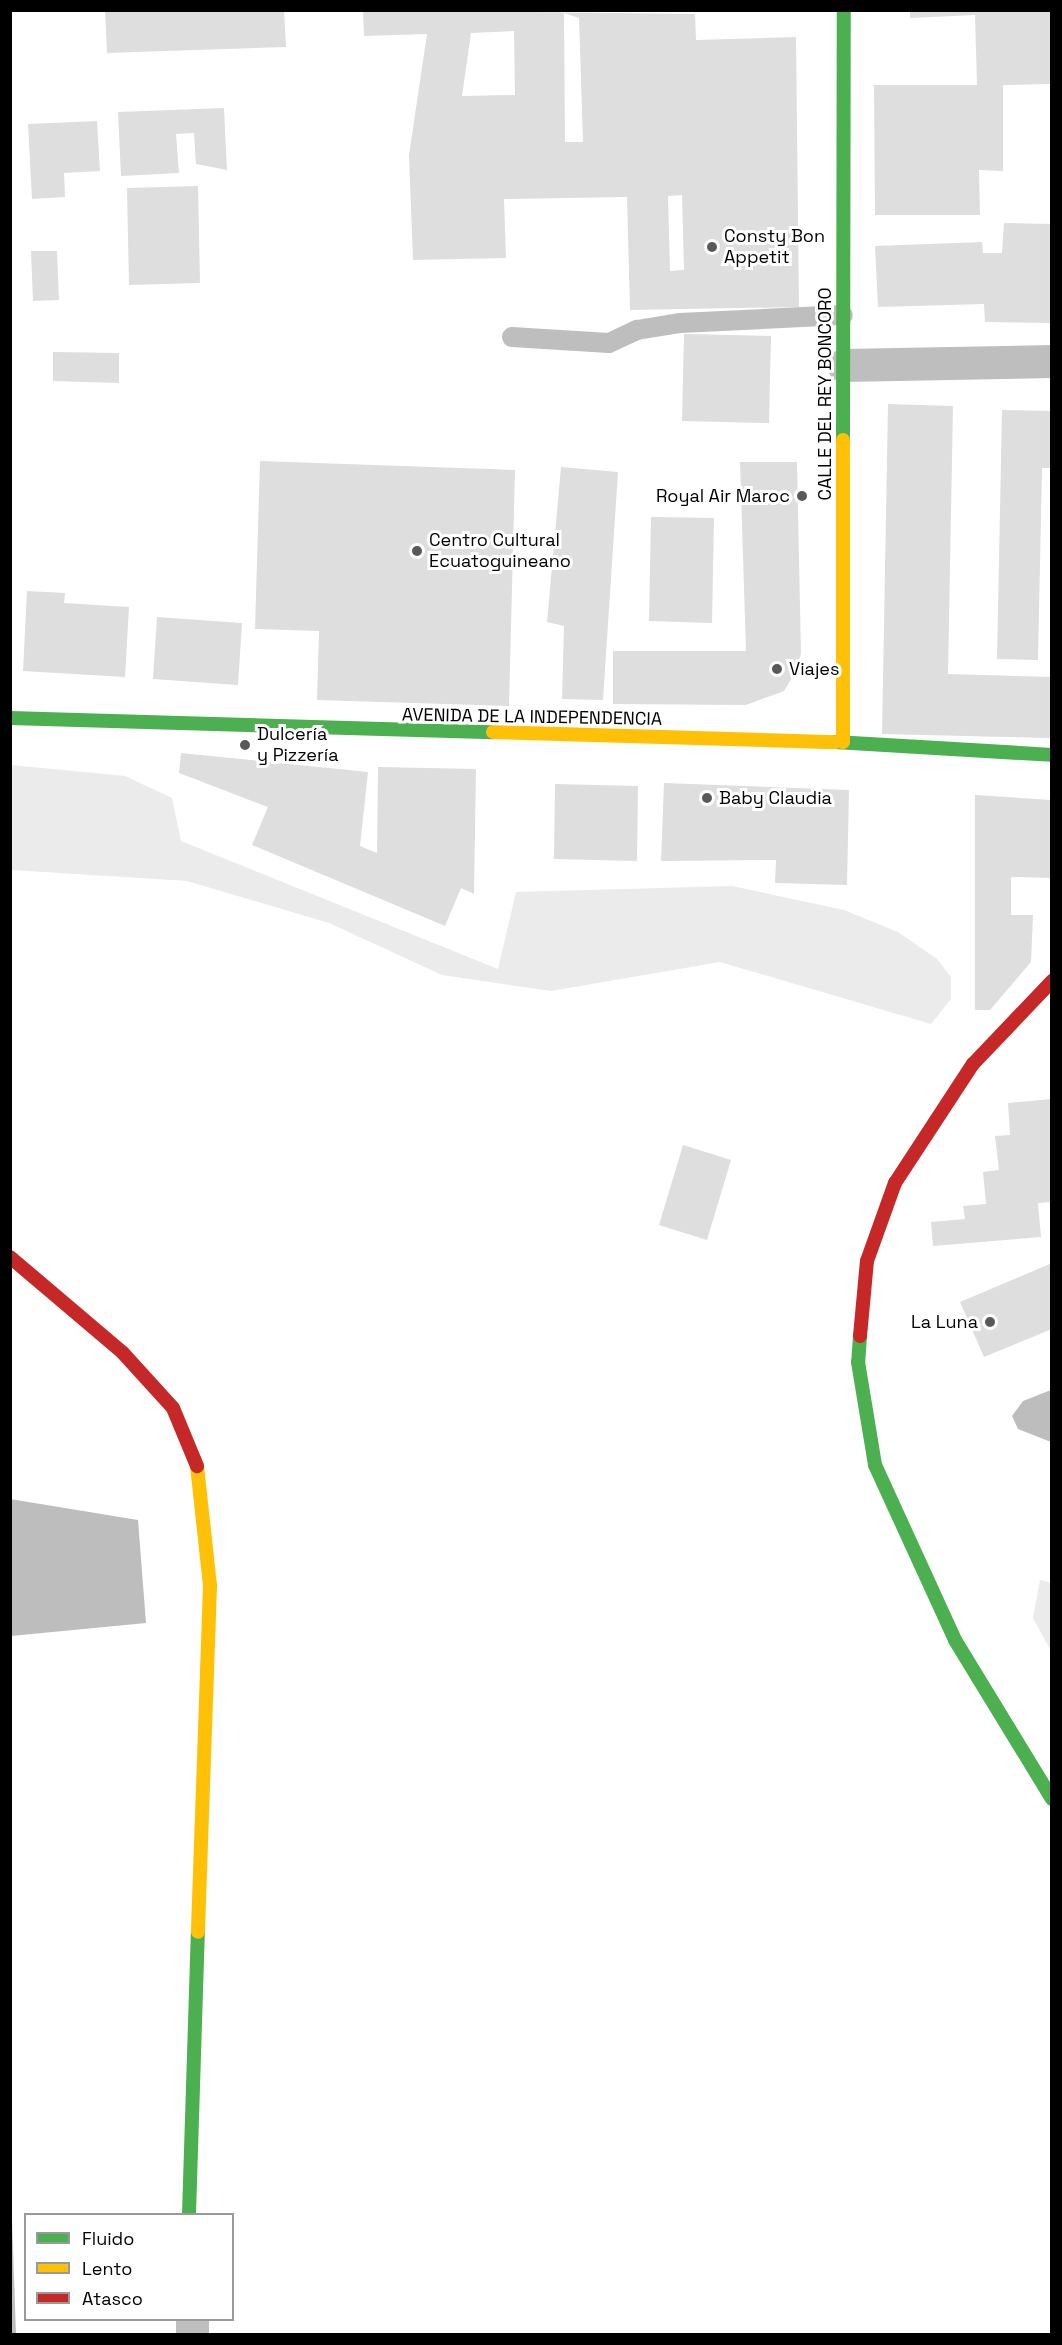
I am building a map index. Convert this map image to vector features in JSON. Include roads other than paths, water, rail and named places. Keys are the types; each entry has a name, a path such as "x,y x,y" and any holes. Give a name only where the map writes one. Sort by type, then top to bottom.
{"street":[{"name":"CALLE DEL REY BONCORO","path":"843,742 844,10"},
{"path":"843,365 1052,361"},
{"name":"AVENIDA DE LA INDEPENDENCIA","path":"10,718 843,742 1052,754"},
{"path":"1052,981 973,1064 895,1183 867,1261 858,1362 875,1464 955,1640 1052,1798"},
{"path":"10,1257 123,1353 173,1408 202,1478 210,1586 189,2213"}],"lane":[{"path":"512,337 609,343 637,330 680,322 843,315"}],"place":[{"name":"Consty Bon Appetit","path":"712,247"},
{"name":"Royal Air Maroc","path":"802,496"},
{"name":"Centro Cultural Ecuatoguineano","path":"417,551"},
{"name":"Viajes","path":"777,669"},
{"name":"Dulcería y Pizzería","path":"245,745"},
{"name":"Baby Claudia","path":"707,798"},
{"name":"La Luna","path":"990,1322"}]}
